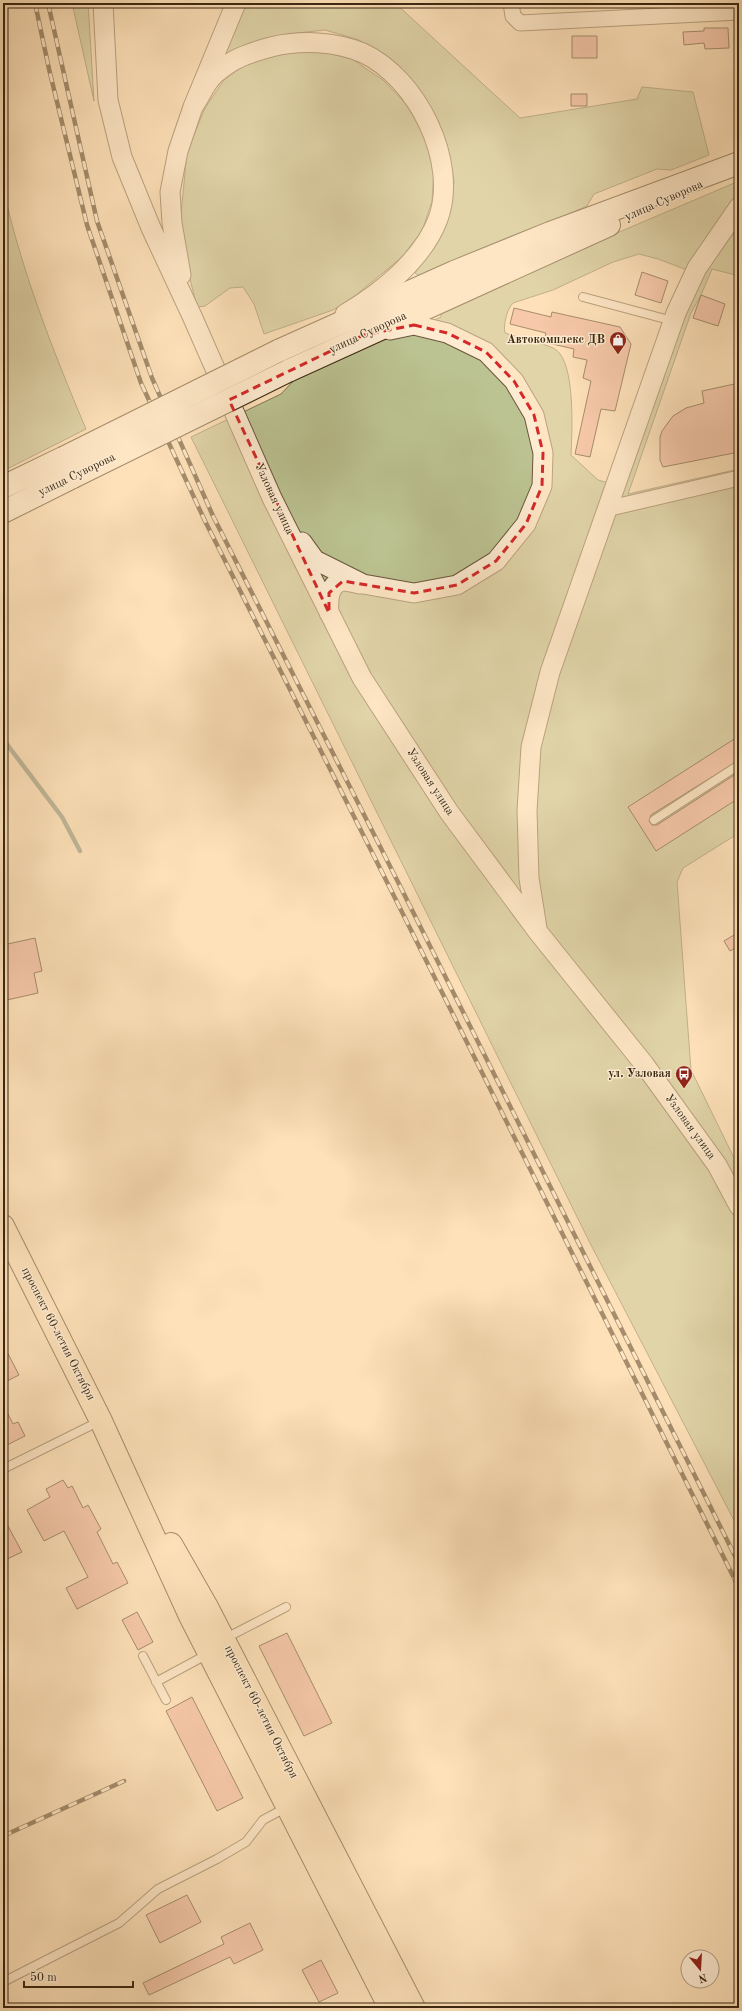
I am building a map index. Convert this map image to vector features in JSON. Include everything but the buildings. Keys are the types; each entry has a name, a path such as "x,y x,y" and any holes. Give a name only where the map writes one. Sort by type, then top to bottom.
{"highway":[{"name":"проспект 60-летия Октября","path":"3,1226 101,1421 190,1616 216,1646 414,2008"},
{"name":"проспект 60-летия Октября","path":"216,1646 288,1807 390,2008"}],"main road":[{"name":"улица Суворова","path":"3,487 354,315 535,239 739,163"},
{"name":"улица Суворова","path":"3,512 288,370 739,168"}],"street":[{"path":"104,3 108,100 122,157 150,228 192,316"},
{"path":"192,316 177,256 172,223 170,192 178,151 193,107 236,3"},
{"path":"511,3 513,16 520,23 739,12"},
{"path":"193,107 215,75 244,54 288,43 330,43 363,53 387,69 411,95 428,118 440,152 445,184 438,218 427,241 403,272 353,309 278,351"},
{"path":"538,932 529,878 528,811 531,747 550,672 673,321 697,268 739,207"},
{"name":"Узловая улица","path":"192,316 272,498 362,678 449,812 538,932 644,1064 717,1166 739,1206"},
{"path":"329,613 329,593 336,584 343,581 414,593 457,585 496,561 526,524 542,486 543,453 534,415 514,381 486,352 447,333 414,325 364,335"},
{"path":"606,509 739,478"},
{"path":"272,498 315,560 363,584"}],"lane":[{"path":"583,297 673,321"},
{"path":"654,820 739,765"},
{"path":"3,1469 101,1421"},
{"path":"156,1682 286,1607"},
{"path":"143,1656 166,1700"},
{"path":"3,1982 119,1923 158,1889 217,1859 246,1842 263,1820 288,1807"}],"highlighted area":[{"path":"414,325 447,333 486,352 514,381 534,415 543,453 542,486 526,524 496,561 457,585 414,593 343,581 329,593 329,613 229,400 364,335"}],"green space":[{"path":"72,3 88,3 94,101"},
{"path":"240,3 395,3 520,118 637,99 642,87 693,92 709,155 671,170 657,169 594,194 587,206 422,277 415,273 441,236 452,202 454,181 450,158 440,132 391,62 359,40 325,30 288,34 257,41 240,47 226,56 221,50"},
{"path":"320,51 352,59 383,80 407,105 424,135 434,168 432,201 422,231 402,257 356,295 333,310 264,334 254,304 243,287 230,288 205,306 197,307 179,235 187,152 205,108 224,80 250,61 276,52"},
{"path":"739,181 739,276 712,269 701,295 691,313 628,494 739,469 739,833 683,868 677,882 691,1070 739,1168 739,1530 590,1243 191,437 281,394 296,378 361,344 400,336 441,317 441,308","holes":["639,254 658,259 695,273 615,485 598,480 571,455 572,415 570,382 562,356 555,349 505,333 505,322 507,313 513,303 553,290 613,262"]},
{"path":"3,187 10,218 28,279 50,340 86,429 3,471"}],"waterway":[{"path":"3,739 62,817 80,851"}],"railway":[{"path":"35,3 49,69 87,225 141,383 205,521 739,1588"},
{"path":"48,3 97,221 152,378 213,516 739,1564"},
{"path":"3,1836 124,1781"}],"place":[{"name":"Автокомплекс ДВ","path":"618,355"},
{"name":"ул. Узловая","path":"684,1089"}]}
